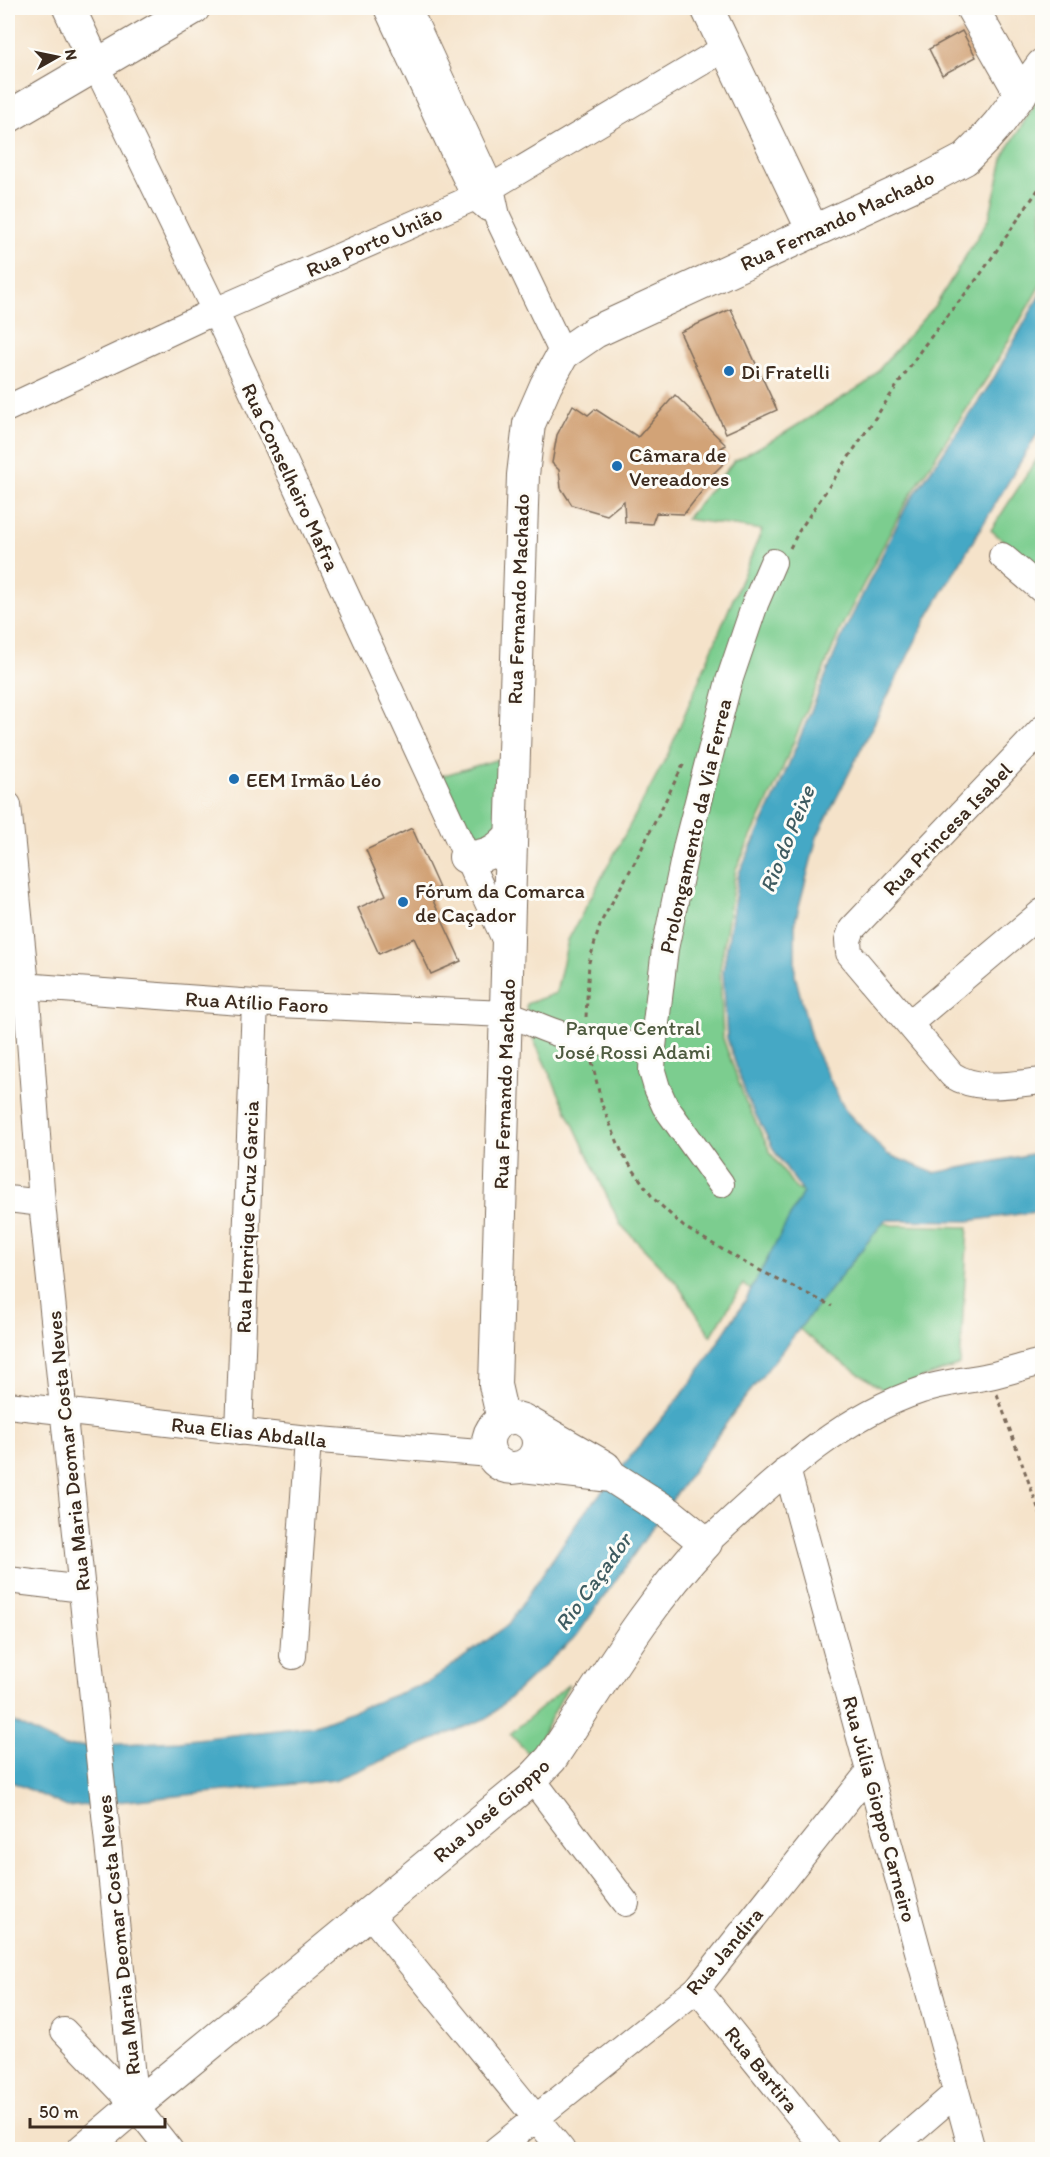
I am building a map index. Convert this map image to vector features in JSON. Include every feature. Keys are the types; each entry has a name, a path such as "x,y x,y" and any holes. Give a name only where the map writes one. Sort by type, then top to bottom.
{"main road":[{"name":"Rua Conselheiro Mafra","path":"69,8 96,66"},
{"path":"8,117 194,8"},
{"path":"707,8 813,231"},
{"path":"972,8 1021,94"},
{"name":"Rua Fernando Machado","path":"523,1466 534,1456 538,1441 532,1427 515,1421 495,1385 509,948 510,836 523,475 530,424 546,385 563,354 595,332 931,177 965,159 999,123 1042,65"},
{"path":"465,857 491,854 502,847 510,836"},
{"path":"612,1477 501,1465 490,1454 488,1438 491,1430 515,1421 604,1467 612,1477 670,1515 706,1543"},
{"name":"Rua José Gioppo","path":"83,2150 135,2103 532,1779 551,1759 643,1621 686,1564 706,1543"}],"street":[{"path":"387,8 417,50 483,192 497,216 563,354"},
{"path":"408,8 417,50"},
{"name":"Rua Porto União","path":"8,408 214,311 483,192 727,47"},
{"name":"Rua Conselheiro Mafra","path":"96,66 214,311 509,948"},
{"path":"1002,556 1042,590"},
{"name":"Prolongamento da Via Ferrea","path":"721,1185 665,1106 652,1071 653,1047 665,949 687,844 729,681 755,604 781,557"},
{"name":"Rua Princesa Isabel","path":"909,1024 849,954 848,940 852,929 1042,729"},
{"name":"Rua Maria Deomar Costa Neves","path":"8,805 17,986 99,1738 135,2103"},
{"path":"1042,912 909,1024 952,1075 963,1081 983,1086 1042,1081"},
{"name":"Rua Atílio Faoro","path":"17,986 255,1002 506,1014 533,1022 550,1031 589,1039 653,1047"},
{"name":"Rua Henrique Cruz Garcia","path":"238,1432 255,1002"},
{"path":"8,1199 42,1203"},
{"name":"Rua José Gioppo","path":"706,1543 787,1469 842,1429 884,1404 924,1389 990,1376 1042,1362"},
{"name":"Rua Elias Abdalla","path":"8,1405 238,1432 490,1454"},
{"path":"293,1656 308,1439"},
{"name":"Rua Júlia Gioppo Carneiro","path":"787,1469 972,2150"},
{"path":"8,1580 83,1589"},
{"name":"Rua Jandira","path":"496,2150 697,1989 869,1772"},
{"path":"532,1779 626,1903"},
{"path":"369,1913 562,2150"},
{"name":"Rua Bartira","path":"697,1989 827,2150"},
{"path":"64,2031 135,2103 170,2150"},
{"path":"890,2150 957,2093"}],"path":[{"path":"781,557 923,347 980,275 1042,184"},
{"path":"687,756 636,860 601,922 589,962 585,1014 602,1105 623,1155 653,1198 684,1227 749,1265 832,1306"},
{"path":"990,1376 1042,1520"}],"green space":[{"name":"Parque Central José Rossi Adami","path":"1042,92 1042,282 989,375 906,502 841,628 777,782 736,869 720,970 723,1038 745,1100 772,1155 796,1189 891,1225 968,1227 960,1365 885,1391 838,1360 743,1284 711,1336 676,1282 620,1224 529,1030 526,1004 556,993 568,940 668,754 762,530 686,519 734,461 868,382 937,303 989,218 1004,155"},
{"path":"1042,451 1042,574 991,530"},
{"path":"499,759 501,833 477,853 438,777"},
{"path":"569,1684 531,1756 510,1734"}],"water":[{"path":"1042,291 1042,426 928,616 817,837 795,922 795,975 813,1045 845,1110 887,1154 934,1173 1042,1152 1042,1211 968,1221 885,1220 737,1408 577,1635 489,1717 334,1780 67,1807 8,1780 8,1719 64,1747 179,1741 313,1726 429,1682 508,1625 581,1517 691,1383 745,1301 803,1192 775,1152 747,1098 727,1038 723,972 739,873 778,790 843,634 907,505 991,383"}],"building":[{"path":"962,31 976,57 942,75 929,49"},
{"name":"Di Fratelli","path":"731,309 777,410 726,433 680,332"},
{"name":"Câmara de Vereadores","path":"675,395 726,445 721,448 729,458 703,484 706,486 684,514 656,513 652,524 625,522 624,501 607,515 572,505 561,488 559,470 552,463 557,435 573,405 588,415 595,409 638,437"},
{"name":"Fórum da Comarca de Caçador","path":"412,828 439,888 429,892 461,961 431,974 414,938 379,954 358,908 386,895 366,850"}],"place":[{"name":"Di Fratelli","path":"729,371"},
{"name":"Câmara de Vereadores","path":"617,466"},
{"name":"EEM Irmão Léo","path":"234,779"},
{"name":"Fórum da Comarca de Caçador","path":"403,902"}],"water label":[{"name":"Rio do Peixe","path":"787,839"},
{"name":"Rio Caçador","path":"593,1582"}]}
